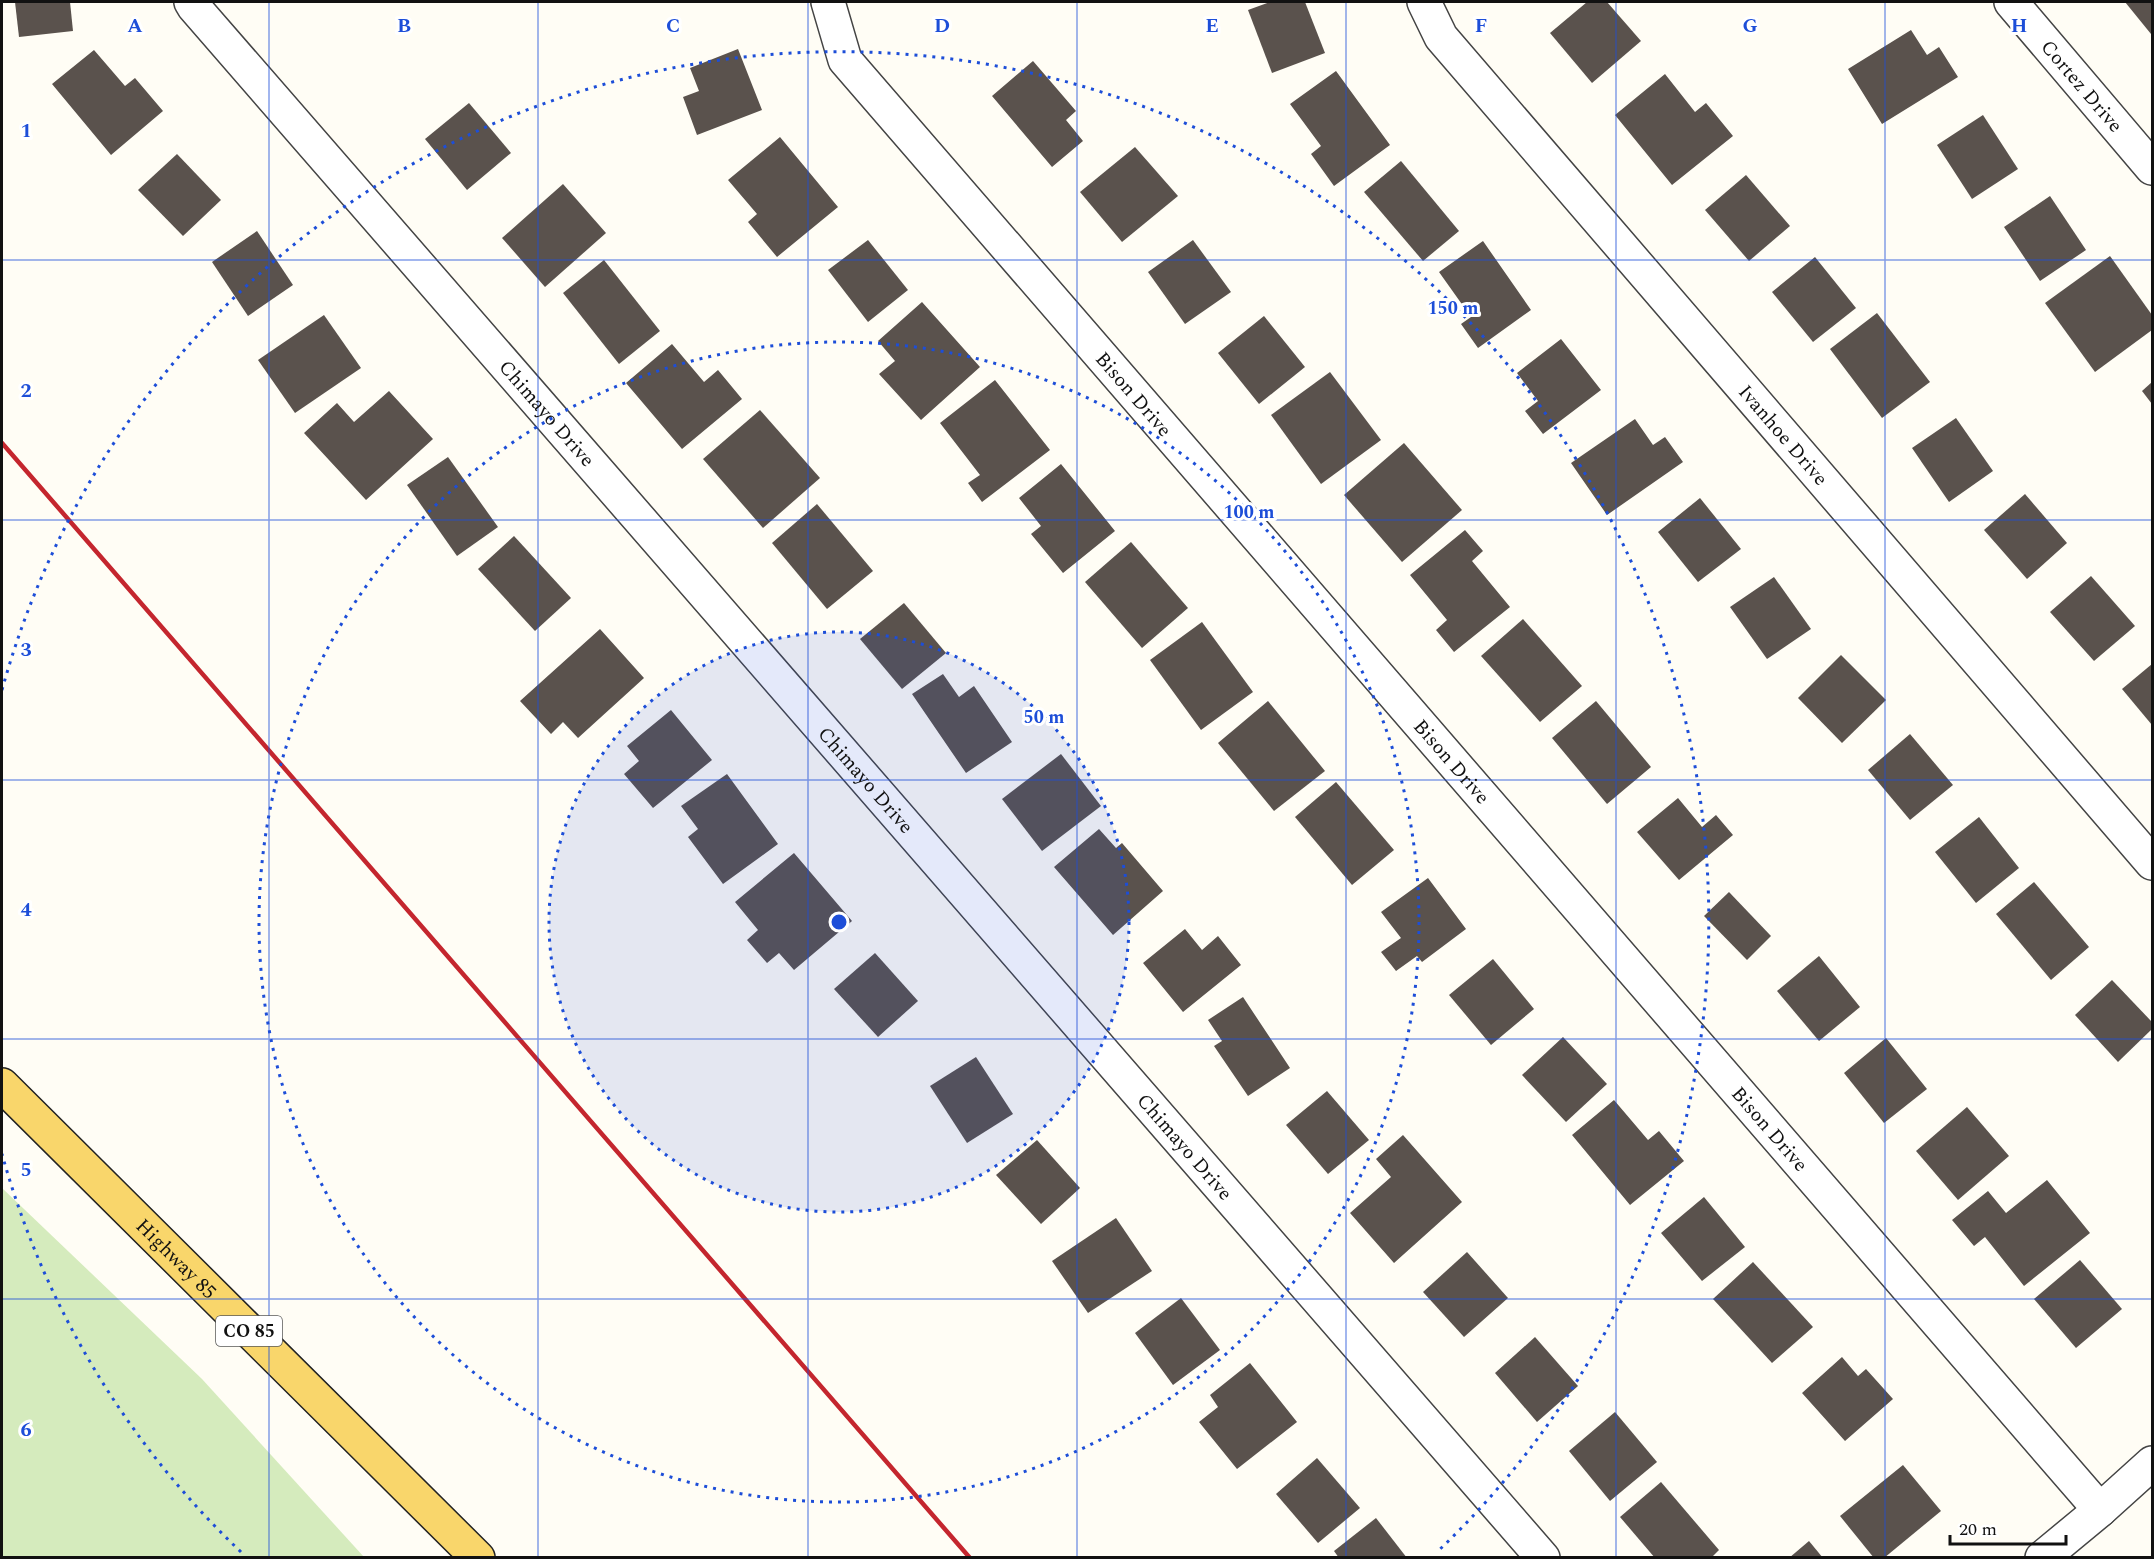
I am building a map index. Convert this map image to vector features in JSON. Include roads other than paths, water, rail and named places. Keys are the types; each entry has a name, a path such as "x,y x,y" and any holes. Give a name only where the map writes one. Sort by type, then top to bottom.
{"main road":[{"name":"Highway 85","path":"2,1085 478,1557"}],"street":[{"name":"Chimayo Drive","path":"191,2 1543,1557"},
{"name":"Bison Drive","path":"828,2 845,60 2100,1510"},
{"name":"Ivanhoe Drive","path":"1424,2 1441,37 2152,863"},
{"name":"Cortez Drive","path":"2011,2 2152,168"},
{"path":"2042,1557 2100,1510 2152,1463"}],"railway":[{"path":"2,443 970,1558"}]}
